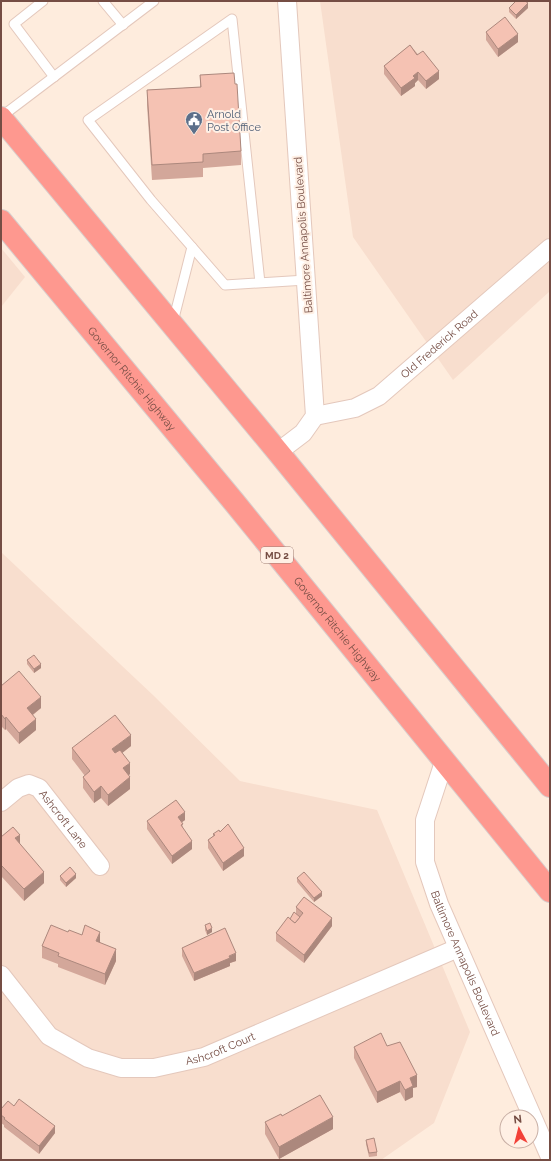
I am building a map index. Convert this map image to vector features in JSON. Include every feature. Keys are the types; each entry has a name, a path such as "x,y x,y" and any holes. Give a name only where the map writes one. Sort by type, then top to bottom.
{"highway":[{"path":"1,118 278,452 550,786"},
{"name":"Governor Ritchie Highway","path":"1,221 234,502 550,891"}],"street":[{"name":"Baltimore Annapolis Boulevard","path":"287,1 315,416"},
{"name":"Old Frederick Road","path":"315,416 355,408 379,396 550,248"},
{"path":"278,452 303,433 315,416"},
{"name":"Baltimore Annapolis Boulevard","path":"444,762 425,820 424,862 439,904 550,1157"},
{"name":"Ashcroft Lane","path":"1,802 18,788 28,784 39,788 100,866"},
{"name":"Ashcroft Court","path":"1,975 49,1036 88,1058 121,1068 154,1068 204,1057 458,948"}],"lane":[{"path":"43,1 14,24 54,77"},
{"path":"103,1 123,25"},
{"path":"1,118 154,1"},
{"path":"260,283 232,19 88,120 152,200 225,285 260,283 306,280"},
{"path":"172,325 192,247"}],"shaded area":[{"path":"320,1 550,1 550,291 453,380 353,237"},
{"path":"1,248 25,277 1,307"},
{"path":"1,552 154,696 240,781 377,810 470,1032 434,1123 381,1160 1,1160"}],"building":[{"path":"516,1 525,1 528,3 516,15 509,8"},
{"path":"505,17 518,34 498,49 486,32"},
{"path":"410,45 417,55 423,51 439,71 426,81 418,72 413,76 415,78 401,88 384,66"},
{"name":"Arnold Post Office","path":"234,73 235,84 237,84 241,151 203,154 203,162 152,165 147,90 201,87 200,75"},
{"path":"34,655 41,664 34,669 27,660"},
{"path":"19,671 41,697 27,708 36,719 19,733 6,717 5,719 1,714 1,686"},
{"path":"115,715 131,735 112,749 115,753 120,750 130,763 123,768 130,777 108,795 101,786 94,792 83,777 90,771 72,748"},
{"path":"176,800 185,812 178,817 183,824 181,825 192,841 172,856 147,821"},
{"path":"228,824 244,848 223,863 208,840 215,835 213,834 219,830 220,832"},
{"path":"13,827 20,835 15,838 44,872 24,889 1,865 1,837"},
{"path":"70,867 76,874 66,883 60,876"},
{"path":"304,872 322,892 314,898 297,878"},
{"path":"304,897 332,918 304,955 276,933 288,917 295,923 303,913 296,907"},
{"path":"294,912 300,917 295,923 290,919"},
{"path":"210,923 212,928 207,931 205,925"},
{"path":"51,925 68,932 69,930 82,935 85,925 100,932 96,941 116,949 105,974 58,956 59,953 42,946"},
{"path":"225,928 236,953 229,956 230,958 194,973 182,948"},
{"path":"381,1033 387,1046 400,1042 417,1075 410,1078 413,1086 405,1090 400,1081 377,1092 354,1047"},
{"path":"320,1095 333,1117 279,1147 265,1122 281,1114 282,1116"},
{"path":"19,1099 55,1126 39,1146 4,1119 5,1118 1,1115 1,1109 8,1101 14,1106"},
{"path":"374,1138 377,1152 369,1153 366,1140"}],"place":[{"name":"Arnold Post Office","path":"194,135"}]}
